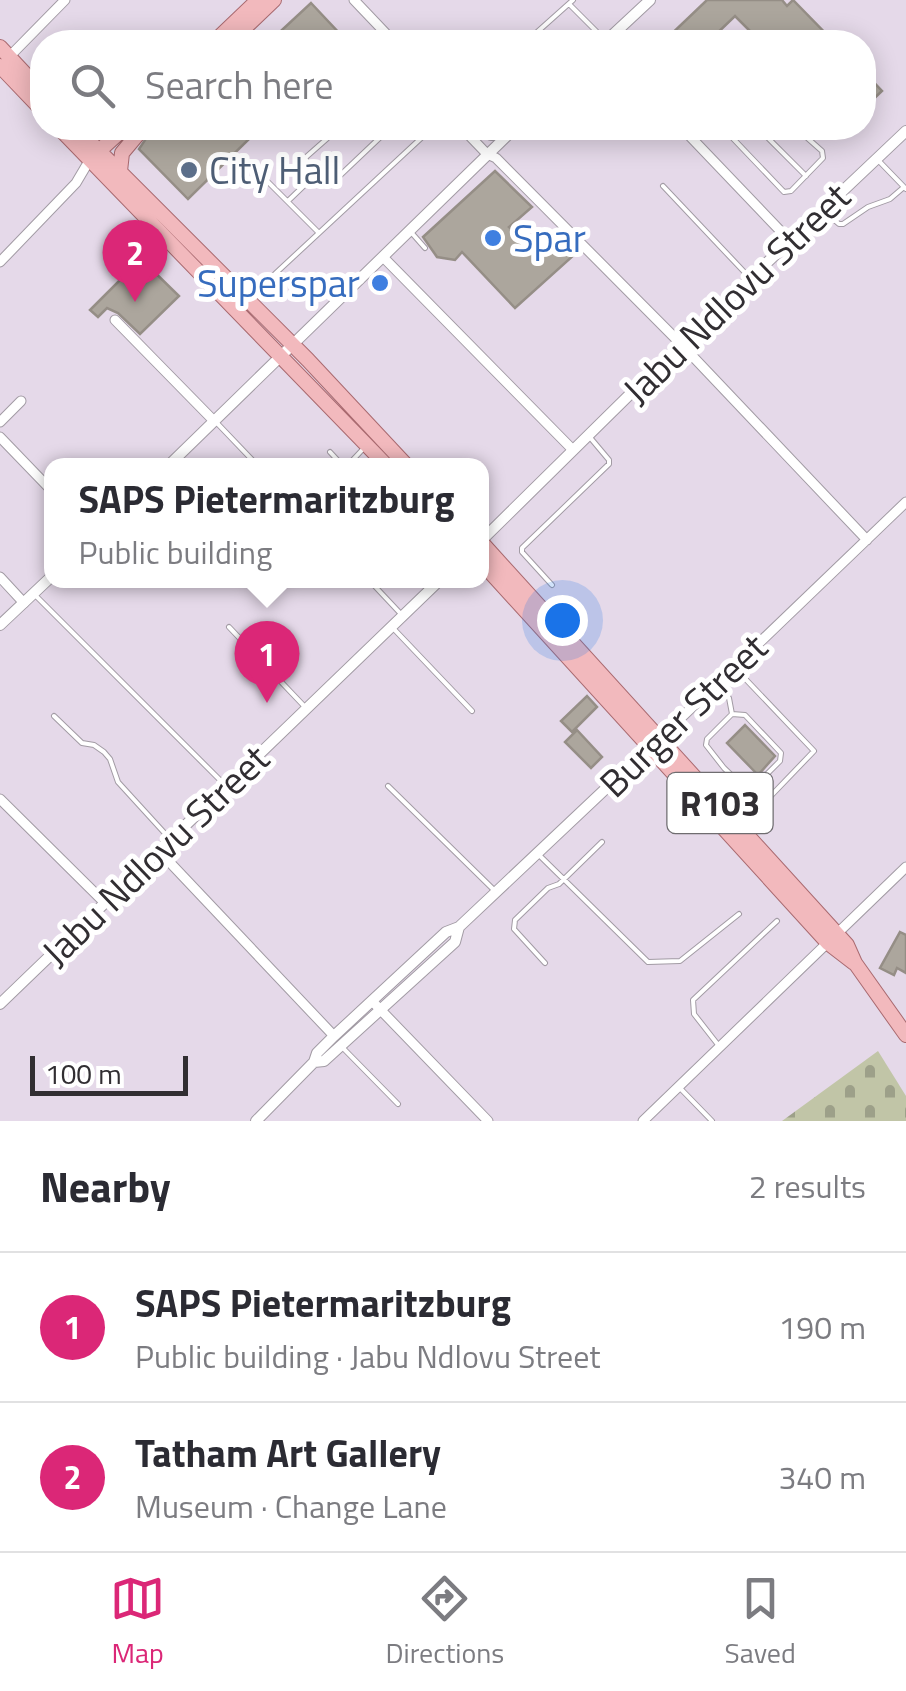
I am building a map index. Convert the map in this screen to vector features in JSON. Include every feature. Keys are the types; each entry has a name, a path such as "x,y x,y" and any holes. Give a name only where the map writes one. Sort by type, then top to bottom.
{"main road":[{"path":"227,30 258,0"},
{"path":"243,30 274,0"},
{"path":"3,57 30,81"},
{"path":"3,57 30,94"},
{"path":"72,140 380,458"},
{"path":"83,140 96,162 120,171 292,343 399,458"},
{"path":"96,162 114,140"},
{"path":"120,171 122,152 132,140"},
{"name":"R103","path":"489,550 833,939 848,945 854,963 906,1036"},
{"name":"R103","path":"489,569 728,812 833,939"}],"street":[{"path":"32,30 65,0"},
{"path":"354,0 383,30"},
{"path":"619,30 650,0"},
{"path":"3,57 30,32"},
{"name":"Jabu Ndlovu Street","path":"489,535 681,344 906,131"},
{"path":"476,140 681,344 866,540"},
{"path":"483,140 492,153"},
{"path":"176,458 503,140"},
{"path":"694,140 791,242"},
{"path":"0,262 96,162"},
{"path":"382,257 574,450"},
{"path":"115,320 214,421"},
{"path":"0,422 22,401"},
{"path":"0,437 44,483"},
{"path":"902,506 906,518"},
{"name":"Burger Street","path":"337,1041 372,1001 538,854 902,506"},
{"path":"0,578 24,603"},
{"path":"0,625 44,584"},
{"name":"Jabu Ndlovu Street","path":"0,1004 432,588"},
{"path":"0,799 105,903"},
{"path":"0,818 10,810"},
{"path":"159,851 337,1041 315,1058 256,1121"},
{"path":"643,1121 906,867"},
{"name":"Burger Street","path":"337,1041 380,1011 454,942 459,927"},
{"path":"372,1001 488,1121"}],"lane":[{"path":"540,30 571,2 596,30"},
{"path":"325,140 305,158 324,184 330,184 377,140"},
{"path":"248,300 419,140"},
{"path":"734,140 780,190 791,191 823,158 808,140"},
{"path":"770,140 806,176"},
{"path":"824,210 843,224 905,188 877,159"},
{"path":"288,201 315,175"},
{"path":"262,176 319,233"},
{"path":"662,186 752,280"},
{"path":"410,231 425,248"},
{"path":"214,421 250,458"},
{"path":"552,584 522,548 608,464 609,460 588,435"},
{"path":"353,458 367,444"},
{"path":"330,452 336,458"},
{"path":"377,588 404,616"},
{"path":"34,594 226,786"},
{"path":"229,627 307,709"},
{"path":"392,627 472,712"},
{"path":"728,812 749,792 780,761 780,754 745,715 732,714 707,739 706,745 724,768 749,792 765,802 813,754 813,748 734,667"},
{"path":"716,684 729,698 732,714"},
{"path":"54,716 82,744 94,745 104,752 118,782 170,839"},
{"path":"388,786 496,892"},
{"path":"545,963 513,924 518,915 548,888 564,880 602,842"},
{"path":"538,854 648,962 680,962 739,914"},
{"path":"719,1046 694,1014 693,1000 777,920"},
{"path":"337,1041 398,1104"},
{"path":"678,1086 712,1121"}],"shaded area":[{"path":"0,0 906,0 906,1121 0,1121"}],"green space":[{"path":"878,1051 906,1096 906,1121 782,1121"}],"building":[{"path":"707,0 782,0 787,6 793,0 822,30 749,30 735,16 720,30 676,30"},
{"path":"311,3 336,30 282,30"},
{"name":"City Hall","path":"145,140 248,140 188,199 139,149"},
{"path":"495,171 532,207 509,227 536,252 555,234 575,254 515,308 462,252 455,260 437,257 423,237"},
{"path":"141,259 179,296 140,334 118,313 107,308 98,317 90,310"},
{"path":"587,696 597,707 572,732 561,721"},
{"path":"745,725 775,756 758,775 727,743"},
{"path":"577,730 602,757 591,768 565,742"},
{"path":"900,932 906,935 906,973 897,968 894,975 880,968"}],"place":[{"name":"City Hall","path":"189,170"},
{"name":"Spar","path":"493,238"},
{"name":"Superspar","path":"380,283"},
{"name":"Tatham Art Gallery","path":"135,302"},
{"name":"SAPS Pietermaritzburg","path":"267,703"}]}
